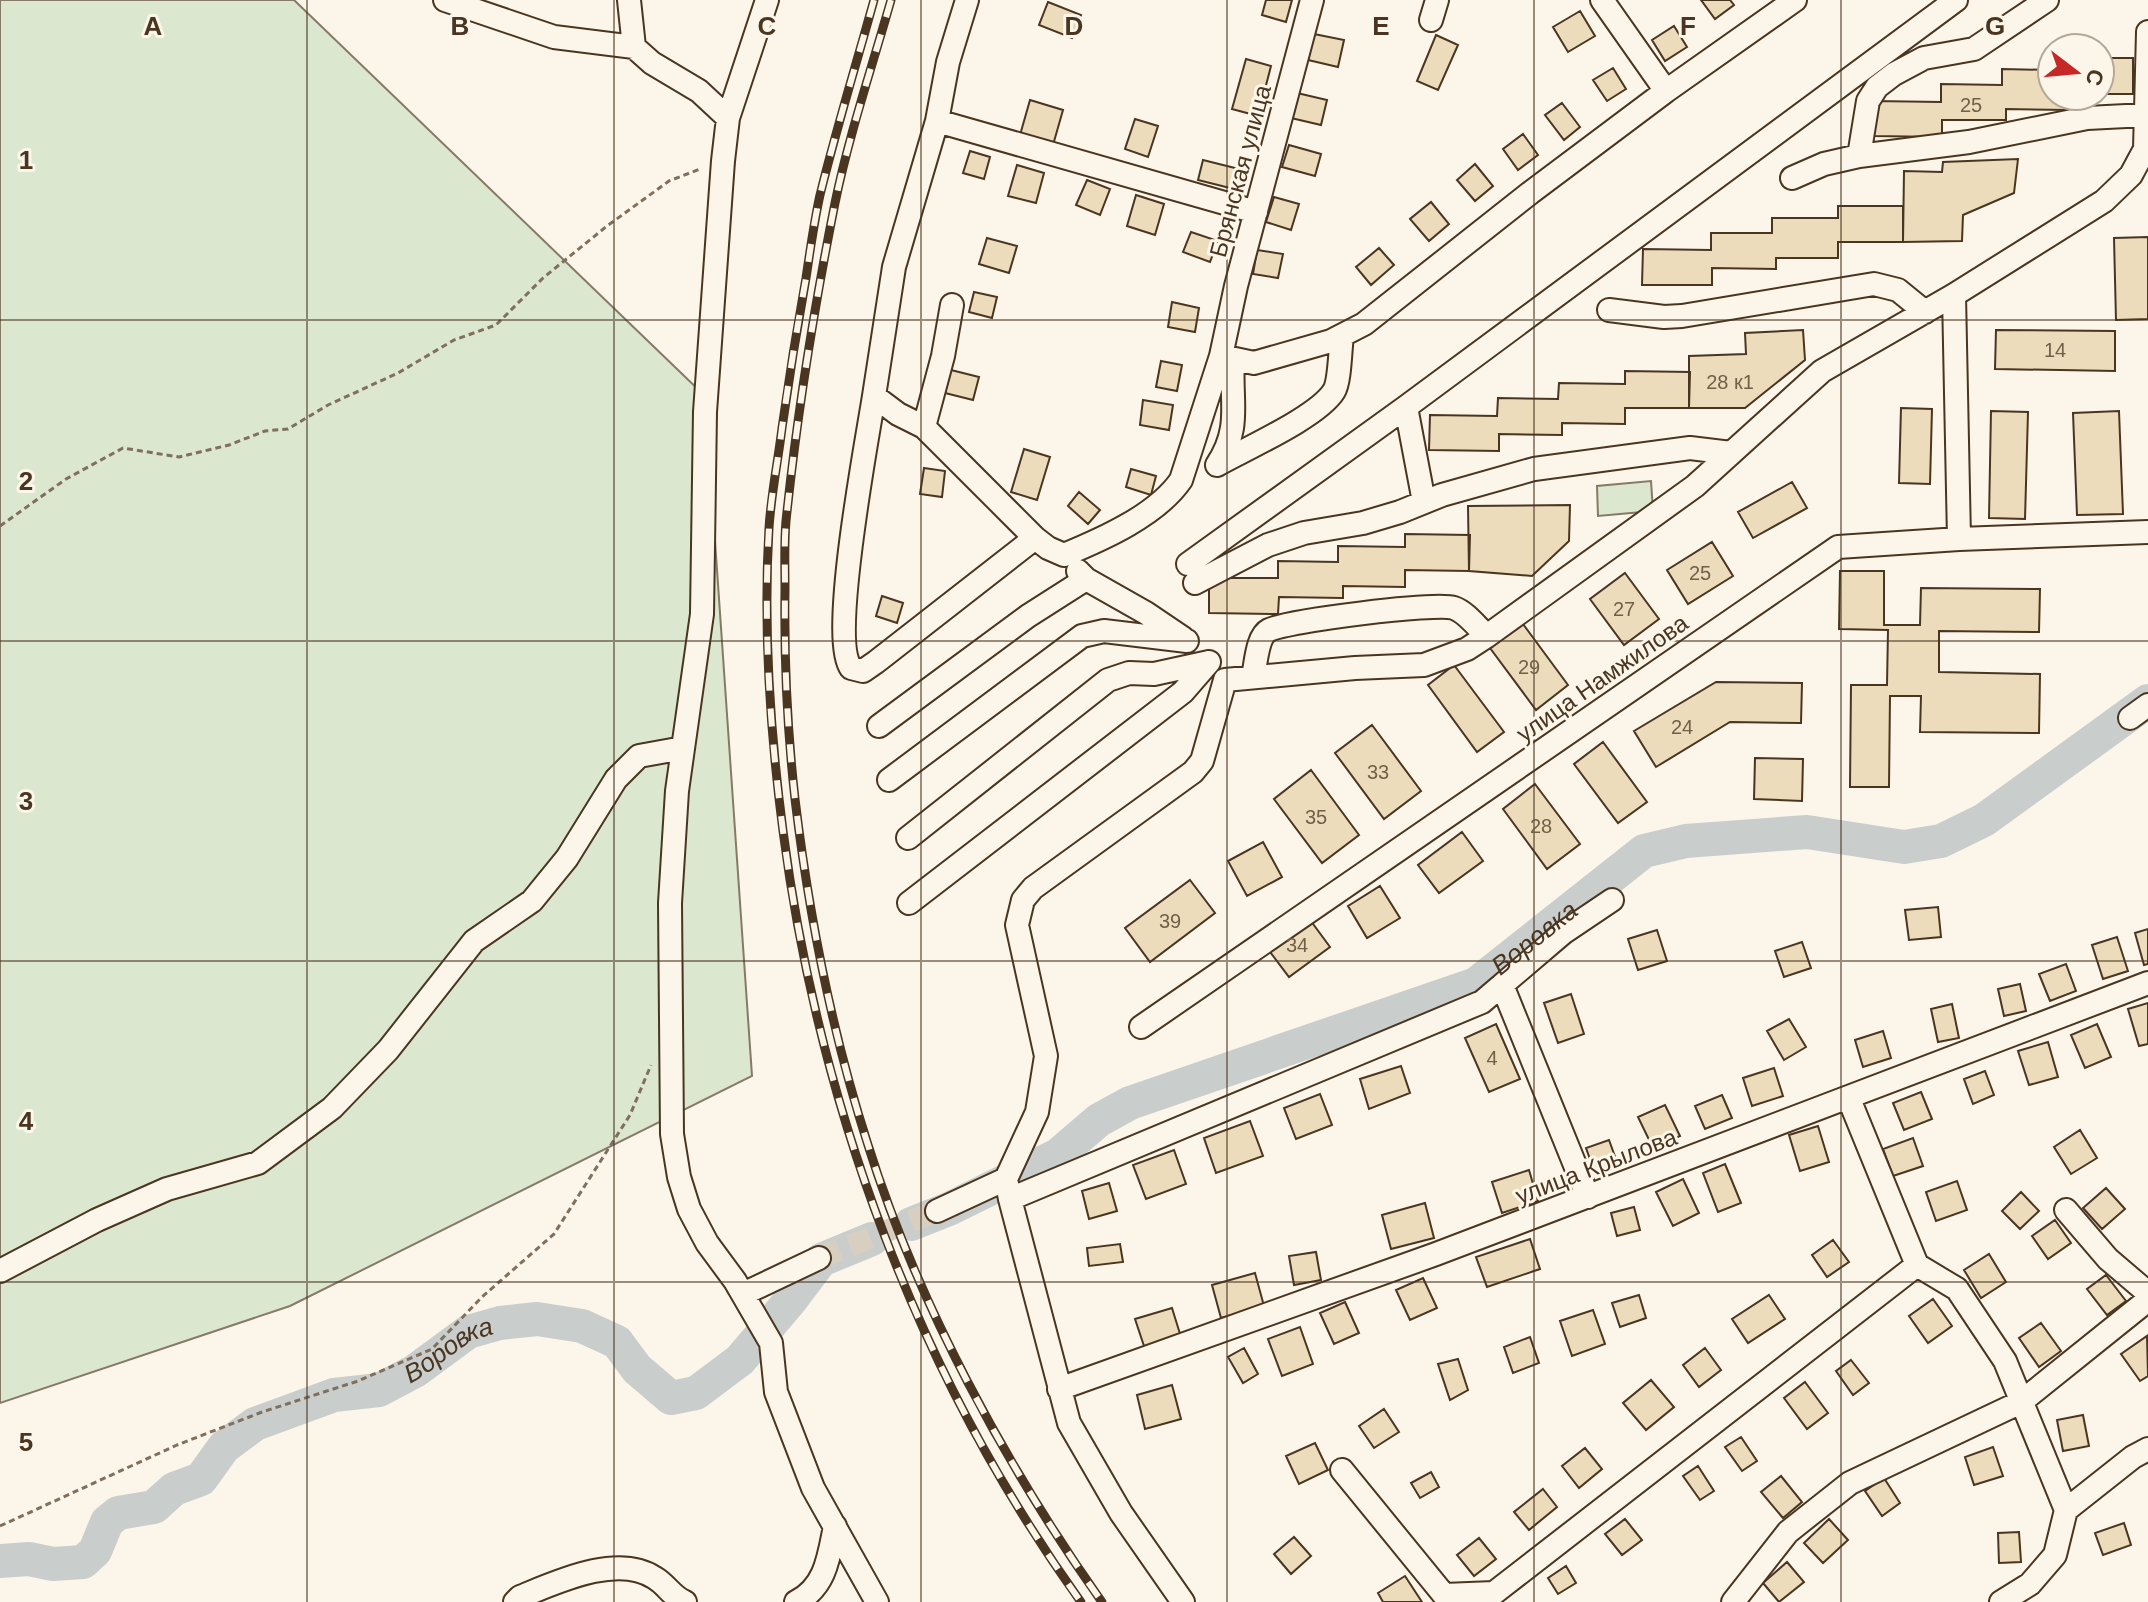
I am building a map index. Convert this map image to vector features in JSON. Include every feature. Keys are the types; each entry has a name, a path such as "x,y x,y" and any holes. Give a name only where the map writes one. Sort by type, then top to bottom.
{"street":[{"path":"445,0 554,37 634,47 652,63 699,91 728,118"},
{"path":"629,0 634,47"},
{"path":"767,0 728,118 723,161 705,412 702,614 677,791 670,903 672,1134 679,1177 689,1209 771,1343 776,1392 813,1488 877,1602"},
{"path":"967,0 948,62 937,121 894,267 845,596 845,653 851,668 863,671 876,662 1035,538"},
{"name":"Брянская улица","path":"1227,358 1233,295 1312,0"},
{"path":"1602,0 1666,91"},
{"path":"1227,358 1254,363 1277,358 1342,336 1364,324 1530,193 1795,0"},
{"path":"1731,453 1690,448 1534,469 1363,523 1304,533 1192,574 1406,407 1956,0"},
{"path":"1859,156 1868,101 1877,87 1924,58 1974,49 2047,0"},
{"path":"1183,1602 1121,1513 1069,1423 1008,1192 1037,1112 1046,1056 1017,925 1023,900 1033,888 1193,772 1202,761 1225,680 1424,665 1467,649 1695,486 1822,371 1954,295 2104,201 2131,175 2145,149 2148,32"},
{"path":"1792,178 1824,164 1859,156 1969,142 2087,118 2146,115"},
{"path":"937,121 1256,212"},
{"path":"1609,310 1664,317 1682,316 1874,284 1898,290 1925,312"},
{"path":"1954,295 1959,539"},
{"path":"924,427 943,356 952,305"},
{"path":"1227,358 1234,427 1227,449 1217,465 1292,424 1319,406 1335,390 1342,336"},
{"path":"1064,555 1100,540 1169,498 1181,480 1227,358"},
{"path":"874,396 898,414 924,427 1035,538 1064,555 1086,579 1146,613 1187,641 1209,662"},
{"path":"1406,407 1424,502"},
{"name":"улица Намжилова","path":"1141,1027 1838,547 2148,532"},
{"path":"879,726 1028,616 1086,579"},
{"path":"1253,676 1262,637 1269,630 1318,620 1434,605 1461,612 1487,636"},
{"path":"889,780 1082,636 1104,631 1187,641"},
{"path":"908,838 1108,680 1129,673 1154,674 1209,662"},
{"path":"909,903 1183,692 1209,662"},
{"path":"0,1271 97,1220 167,1189 258,1163 332,1108 388,1050 474,941 532,901 567,858 616,779 627,767 639,756 683,748"},
{"path":"937,1211 1008,1192 1482,1002 1563,933 1612,900"},
{"name":"улица Крылова","path":"1059,1389 1588,1197 2148,983"},
{"path":"1502,985 1588,1197"},
{"path":"1849,1099 1917,1265 1957,1289 2005,1361 2066,1510 2055,1555 2030,1584 2001,1602"},
{"path":"2066,1210 2108,1259 2148,1293"},
{"path":"743,1294 819,1258"},
{"path":"1342,1470 1444,1595 1494,1593 1917,1265"},
{"path":"1733,1602 1788,1532 1850,1483 2021,1402 2148,1300"},
{"path":"2066,1510 2133,1457 2148,1449"},
{"path":"796,1602 819,1585 835,1526"},
{"path":"515,1602 532,1592 592,1571 626,1569 654,1577 677,1599 685,1602"}],"path":[{"path":"0,526 66,479 123,448 179,457 229,445 265,431 288,429 328,405 398,373 454,340 496,325 543,278 669,181 723,161"},
{"path":"0,1526 177,1445 262,1412 358,1381 432,1349 482,1297 554,1234 630,1115 651,1065"}],"green space":[{"path":"0,0 294,0 705,396 752,1076 290,1306 0,1403"},
{"path":"1651,481 1653,511 1598,516 1597,486"}],"building":[{"path":"1266,0 1292,0 1286,22 1262,15"},
{"path":"1701,0 1730,0 1734,5 1715,19"},
{"path":"1048,2 1081,15 1072,38 1039,25"},
{"path":"1580,11 1595,36 1568,52 1553,27"},
{"path":"1674,26 1687,47 1665,61 1652,40"},
{"path":"1314,34 1344,40 1338,67 1308,60"},
{"path":"1436,35 1458,45 1438,90 1417,81"},
{"path":"2116,58 2133,58 2133,94 2116,94"},
{"path":"1246,59 1271,66 1258,116 1232,109"},
{"path":"1613,68 1626,89 1607,101 1593,80"},
{"path":"2002,69 2036,70 2036,109 2006,109 2006,120 1942,120 1942,137 1873,136 1873,101 1941,102 1941,84 2002,85"},
{"path":"1297,93 1327,100 1321,125 1291,118"},
{"path":"1030,100 1063,110 1053,145 1020,135"},
{"path":"1562,103 1580,127 1564,140 1545,115"},
{"path":"1135,119 1158,126 1148,157 1125,149"},
{"path":"1523,134 1538,155 1518,170 1503,149"},
{"path":"1289,145 1321,154 1315,176 1282,167"},
{"path":"970,151 990,157 984,179 963,173"},
{"path":"2018,159 2014,193 1963,215 1962,241 1903,242 1904,171 1942,172 1943,162"},
{"path":"1203,160 1239,169 1234,189 1198,180"},
{"path":"1475,164 1493,186 1475,201 1457,180"},
{"path":"1017,165 1044,173 1036,203 1008,196"},
{"path":"1087,180 1110,189 1100,215 1076,205"},
{"path":"1136,195 1164,204 1155,235 1127,226"},
{"path":"1274,197 1299,204 1291,230 1266,222"},
{"path":"1431,202 1449,224 1429,241 1410,219"},
{"path":"1838,206 1903,206 1903,242 1838,242 1838,258 1776,258 1776,269 1712,268 1712,285 1642,285 1643,249 1711,250 1711,233 1772,233 1772,218 1838,218"},
{"path":"1191,232 1218,241 1210,262 1183,252"},
{"path":"2148,237 2148,319 2116,320 2114,238"},
{"path":"987,238 1017,246 1009,273 979,264"},
{"path":"1379,248 1394,265 1371,285 1356,267"},
{"path":"1257,250 1283,254 1278,278 1253,274"},
{"path":"974,292 997,297 992,318 969,312"},
{"path":"1172,302 1199,308 1195,332 1168,327"},
{"path":"1803,330 1805,360 1745,408 1689,408 1689,356 1746,354 1745,333"},
{"path":"1996,330 2115,331 2115,371 1995,369"},
{"path":"1161,361 1182,365 1177,391 1156,387"},
{"path":"951,370 979,377 973,400 945,393"},
{"path":"1625,371 1690,372 1689,408 1625,408 1625,424 1562,423 1562,435 1499,434 1499,451 1429,450 1430,415 1497,416 1498,398 1558,399 1559,383 1625,384"},
{"path":"1143,400 1173,405 1169,430 1140,425"},
{"path":"1901,408 1932,409 1930,484 1899,483"},
{"path":"1991,411 2028,412 2025,519 1989,518"},
{"path":"2119,411 2123,514 2077,515 2073,413"},
{"path":"1024,449 1050,457 1037,500 1011,492"},
{"path":"924,468 945,471 942,497 920,494"},
{"path":"1131,469 1156,476 1151,495 1126,487"},
{"path":"1792,482 1807,508 1753,538 1738,512"},
{"path":"1079,492 1100,510 1088,524 1068,506"},
{"path":"1570,505 1569,541 1532,576 1469,571 1468,506"},
{"path":"1405,534 1470,535 1469,571 1405,570 1405,587 1343,586 1343,598 1279,597 1278,614 1209,613 1209,578 1278,578 1278,561 1338,562 1338,546 1405,547"},
{"path":"1712,542 1733,576 1688,604 1667,570"},
{"path":"1840,571 1884,571 1884,625 1920,625 1921,588 2040,589 2039,632 1939,631 1939,672 2040,674 2039,733 1920,732 1921,696 1890,696 1889,787 1850,787 1851,685 1887,685 1888,630 1839,629"},
{"path":"1625,573 1659,619 1624,645 1590,599"},
{"path":"882,596 903,603 897,623 876,616"},
{"path":"1523,624 1568,685 1536,710 1490,648"},
{"path":"1454,665 1504,732 1477,752 1428,685"},
{"path":"1716,682 1802,683 1801,723 1730,722 1656,767 1634,731"},
{"path":"1372,725 1421,791 1384,819 1335,753"},
{"path":"1603,742 1647,802 1618,823 1574,764"},
{"path":"1755,758 1803,759 1802,801 1754,799"},
{"path":"1311,770 1359,835 1322,863 1274,799"},
{"path":"1535,784 1580,844 1547,869 1503,809"},
{"path":"1462,832 1483,861 1439,893 1418,865"},
{"path":"1263,842 1282,877 1247,896 1228,861"},
{"path":"1190,880 1215,913 1150,962 1125,928"},
{"path":"1380,886 1400,918 1367,938 1348,906"},
{"path":"1938,907 1941,937 1909,940 1905,910"},
{"path":"1305,913 1330,947 1289,977 1264,944"},
{"path":"2148,929 2148,964 2144,965 2135,933"},
{"path":"1657,930 1667,961 1638,970 1628,939"},
{"path":"2117,937 2128,971 2103,979 2092,945"},
{"path":"1802,942 1811,968 1784,977 1775,951"},
{"path":"2066,964 2076,991 2050,1001 2039,974"},
{"path":"2020,984 2026,1011 2004,1016 1998,989"},
{"path":"1571,994 1584,1034 1558,1043 1544,1003"},
{"path":"2148,1003 2148,1044 2139,1046 2128,1009"},
{"path":"1952,1004 1959,1038 1938,1042 1931,1009"},
{"path":"1789,1019 1806,1047 1784,1060 1767,1031"},
{"path":"1496,1024 1520,1079 1489,1092 1465,1038"},
{"path":"2097,1024 2111,1057 2085,1068 2071,1035"},
{"path":"1883,1031 1891,1058 1863,1067 1855,1040"},
{"path":"2048,1042 2058,1077 2029,1085 2018,1051"},
{"path":"1401,1066 1410,1093 1369,1109 1360,1079"},
{"path":"1774,1068 1783,1096 1752,1106 1743,1078"},
{"path":"1985,1071 1994,1095 1973,1104 1964,1079"},
{"path":"1921,1092 1932,1119 1904,1130 1893,1103"},
{"path":"1320,1094 1332,1125 1296,1139 1284,1108"},
{"path":"1722,1095 1732,1118 1705,1129 1695,1106"},
{"path":"1665,1105 1680,1136 1653,1148 1638,1117"},
{"path":"1250,1121 1263,1156 1216,1173 1204,1138"},
{"path":"1818,1126 1829,1162 1800,1171 1789,1135"},
{"path":"2080,1130 2097,1158 2071,1174 2054,1147"},
{"path":"1913,1138 1923,1166 1893,1176 1883,1149"},
{"path":"1609,1140 1618,1165 1595,1173 1586,1148"},
{"path":"1174,1150 1186,1184 1146,1199 1133,1165"},
{"path":"1725,1164 1741,1203 1718,1212 1703,1173"},
{"path":"1529,1170 1538,1201 1502,1213 1492,1182"},
{"path":"1683,1179 1699,1213 1673,1226 1656,1192"},
{"path":"1957,1181 1967,1210 1936,1221 1926,1192"},
{"path":"1109,1183 1117,1211 1089,1219 1082,1191"},
{"path":"2106,1188 2125,1209 2102,1229 2083,1208"},
{"path":"2021,1192 2039,1211 2020,1229 2002,1211"},
{"path":"1425,1203 1434,1238 1391,1249 1382,1215"},
{"path":"1634,1207 1640,1230 1617,1236 1611,1213"},
{"path":"2055,1220 2071,1243 2048,1259 2032,1236"},
{"path":"1530,1239 1540,1269 1487,1287 1476,1257"},
{"path":"1833,1240 1849,1262 1827,1277 1812,1255"},
{"path":"1120,1244 1123,1262 1089,1266 1087,1248"},
{"path":"1316,1252 1321,1280 1294,1285 1289,1256"},
{"path":"1989,1254 2006,1282 1981,1298 1964,1270"},
{"path":"1255,1273 1264,1306 1221,1318 1212,1285"},
{"path":"2106,1275 2126,1301 2107,1315 2087,1289"},
{"path":"1423,1278 1437,1308 1410,1320 1396,1290"},
{"path":"1639,1295 1646,1318 1620,1327 1612,1303"},
{"path":"1769,1295 1785,1319 1748,1343 1732,1319"},
{"path":"1933,1299 1952,1326 1928,1343 1909,1316"},
{"path":"1345,1302 1359,1333 1334,1344 1320,1313"},
{"path":"1172,1308 1181,1337 1145,1349 1135,1319"},
{"path":"1593,1310 1605,1344 1572,1356 1560,1321"},
{"path":"2041,1323 2061,1351 2039,1367 2019,1338"},
{"path":"1300,1327 1313,1364 1282,1376 1268,1339"},
{"path":"2147,1336 2148,1376 2140,1381 2121,1354"},
{"path":"1530,1337 1539,1363 1513,1373 1504,1347"},
{"path":"1244,1348 1258,1374 1243,1383 1228,1357"},
{"path":"1705,1348 1721,1370 1699,1387 1683,1365"},
{"path":"1458,1359 1468,1390 1450,1400 1438,1364"},
{"path":"1851,1360 1869,1383 1853,1395 1836,1371"},
{"path":"1651,1380 1674,1407 1646,1430 1623,1403"},
{"path":"1805,1382 1828,1413 1807,1429 1784,1398"},
{"path":"1172,1385 1181,1419 1145,1429 1137,1395"},
{"path":"1384,1409 1399,1432 1374,1448 1359,1426"},
{"path":"2083,1415 2089,1446 2063,1451 2057,1420"},
{"path":"1741,1437 1757,1461 1742,1471 1725,1447"},
{"path":"1315,1443 1328,1470 1299,1484 1286,1456"},
{"path":"1993,1447 2003,1476 1974,1485 1965,1457"},
{"path":"1585,1448 1602,1469 1579,1488 1562,1466"},
{"path":"1698,1466 1714,1491 1700,1500 1683,1476"},
{"path":"1431,1472 1439,1487 1420,1498 1411,1483"},
{"path":"1781,1476 1802,1502 1783,1518 1761,1492"},
{"path":"1884,1478 1900,1503 1882,1516 1865,1491"},
{"path":"1543,1489 1557,1507 1529,1530 1514,1512"},
{"path":"1625,1519 1642,1540 1622,1555 1605,1534"},
{"path":"1829,1519 1848,1540 1823,1563 1804,1543"},
{"path":"2124,1523 2131,1545 2103,1555 2095,1533"},
{"path":"2019,1532 2021,1562 1999,1563 1998,1533"},
{"path":"1294,1537 1311,1556 1291,1574 1274,1554"},
{"path":"1479,1538 1496,1559 1474,1576 1457,1555"},
{"path":"1787,1562 1804,1582 1779,1602 1763,1583"},
{"path":"1566,1566 1576,1583 1558,1594 1548,1578"},
{"path":"1405,1576 1422,1602 1383,1602 1378,1593"}],"waterway":[{"name":"Воровка","path":"911,1224 949,1209 1058,1155 1099,1120 1130,1103 1476,984 1644,851 1686,841 1807,832 1904,847 1941,841 1984,820 2148,701"},
{"name":"Воровка","path":"0,1561 83,1562 95,1551 107,1522 118,1513 154,1507 174,1489 201,1479 224,1447 255,1424 334,1395 379,1390 415,1371 468,1332 500,1323 537,1319 582,1326 617,1342 637,1369 671,1398 696,1393 740,1360 821,1260 872,1239"}],"tunnel":[{"path":"819,1258 937,1211"}],"railway":[{"path":"874,0 818,205 771,503 767,642 774,756 783,831 799,934 822,1036 850,1137 884,1235 925,1331 971,1425 1023,1515 1081,1602"},
{"path":"891,0 835,203 807,362 786,521 787,694 801,843 823,974 843,1060 888,1204 939,1323 999,1440 1102,1602"}]}
